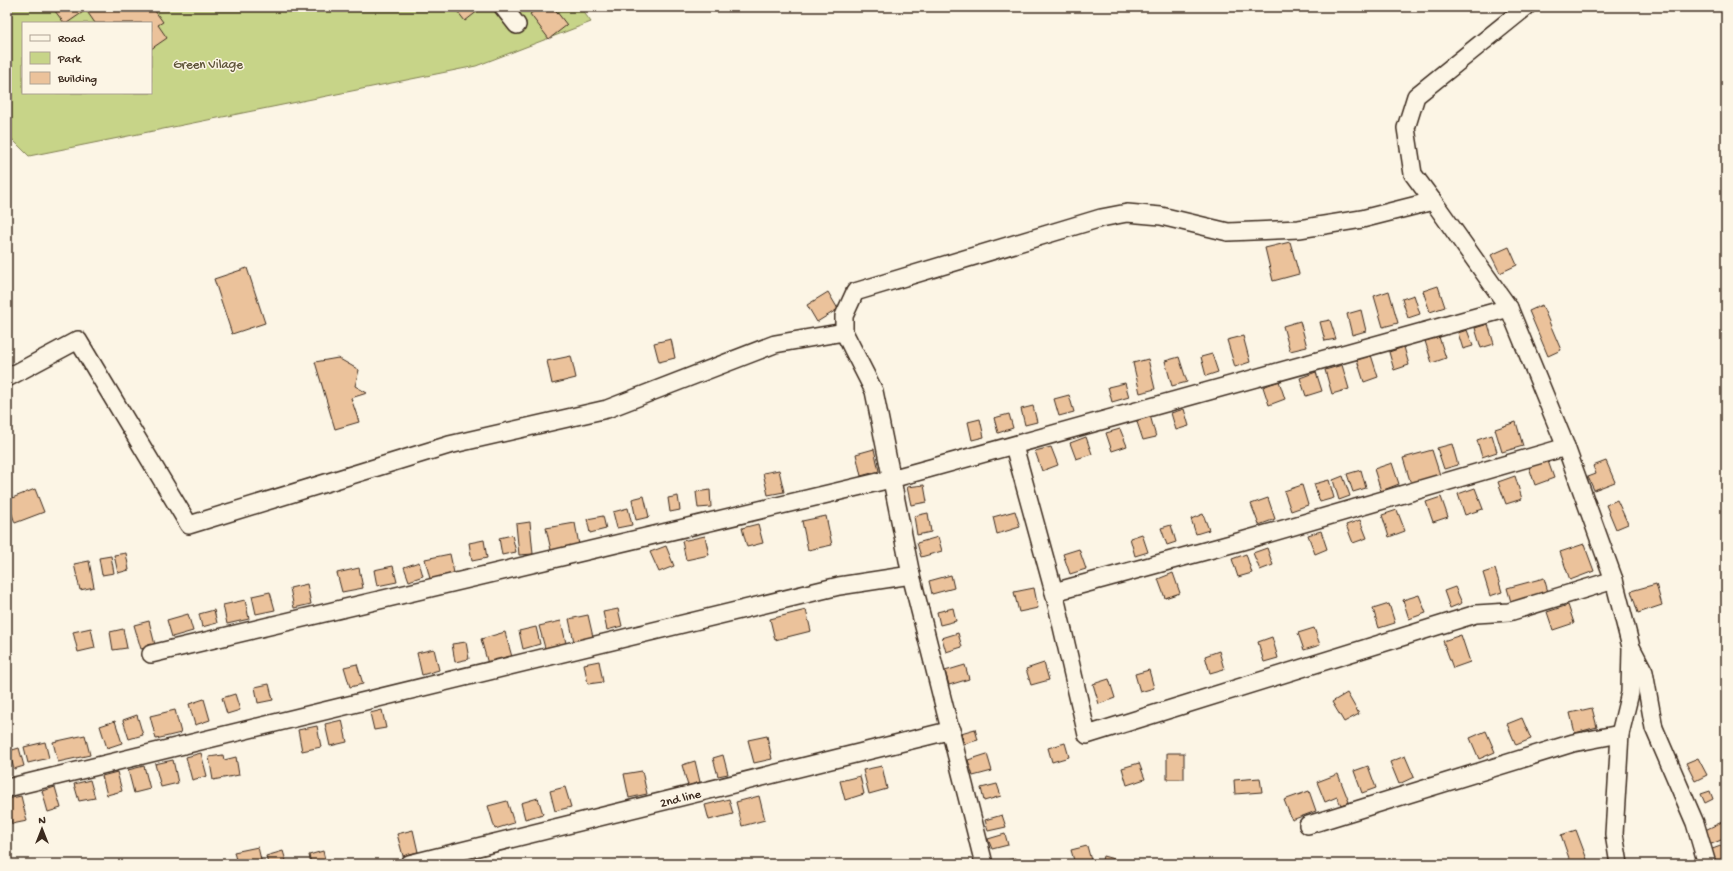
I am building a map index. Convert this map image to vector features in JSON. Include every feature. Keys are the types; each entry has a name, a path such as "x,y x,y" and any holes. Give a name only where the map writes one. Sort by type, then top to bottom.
{"street":[{"path":"503,7 517,25"},
{"path":"1526,7 1416,96 1406,128 1413,174 1510,308 1566,447 1614,580 1631,647 1644,672 1654,728 1695,823 1707,864"},
{"path":"984,864 952,730 911,575 874,391 844,332 844,316 855,292 1101,218 1127,213 1161,216 1228,232 1299,229 1362,219 1433,201"},
{"path":"151,654 891,479 1510,308"},
{"path":"7,378 78,340 188,525 449,445 607,409 775,344 844,332"},
{"path":"1014,446 1054,592 1087,735 1476,614 1510,612 1614,580"},
{"path":"1054,592 1242,541 1566,447"},
{"path":"7,788 839,586 911,575"},
{"path":"1619,864 1614,834 1620,734 1630,693 1631,647"},
{"name":"2nd line","path":"409,864 952,730"},
{"path":"1308,825 1573,743 1620,734"}],"green space":[{"name":"Green Vilage","path":"7,7 580,7 591,22 476,66 29,156 7,134"}],"building":[{"path":"52,7 152,7 163,22 158,25 167,38 152,48 152,22 94,22 86,10 68,22 63,22"},
{"path":"454,7 483,7 465,21"},
{"path":"539,7 553,7 567,25 549,39 530,14"},
{"path":"1290,242 1299,274 1273,281 1265,248"},
{"path":"1509,247 1517,265 1500,273 1491,255"},
{"path":"247,268 265,323 232,334 214,279"},
{"path":"1438,286 1445,307 1430,312 1423,291"},
{"path":"1389,291 1398,323 1383,327 1374,296"},
{"path":"828,292 838,309 817,322 807,305"},
{"path":"1414,295 1420,314 1408,318 1402,299"},
{"path":"1542,305 1561,350 1548,356 1529,311"},
{"path":"1361,310 1366,331 1352,335 1347,314"},
{"path":"1330,320 1336,339 1325,341 1320,322"},
{"path":"1300,321 1307,347 1290,351 1283,326"},
{"path":"1488,324 1494,344 1481,348 1475,328"},
{"path":"1467,330 1473,346 1463,349 1458,333"},
{"path":"1243,336 1250,362 1235,367 1227,340"},
{"path":"1439,337 1446,358 1432,363 1425,341"},
{"path":"671,339 675,358 659,362 654,343"},
{"path":"1404,347 1409,365 1394,370 1389,352"},
{"path":"1212,354 1218,372 1206,376 1201,357"},
{"path":"1371,355 1378,377 1364,382 1357,360"},
{"path":"571,356 576,378 552,384 547,361"},
{"path":"1179,357 1187,382 1172,386 1165,361"},
{"path":"338,358 359,370 355,386 367,393 351,398 359,422 335,429 315,362"},
{"path":"1148,359 1155,389 1140,393 1133,363"},
{"path":"1342,365 1349,389 1332,394 1325,370"},
{"path":"1316,372 1322,391 1306,396 1300,378"},
{"path":"1279,381 1285,399 1269,405 1263,387"},
{"path":"1125,383 1129,397 1112,402 1108,387"},
{"path":"1069,395 1074,412 1059,416 1054,399"},
{"path":"1033,406 1037,422 1025,425 1021,409"},
{"path":"1184,409 1189,426 1176,430 1171,413"},
{"path":"1009,414 1013,428 998,433 994,418"},
{"path":"1150,415 1156,437 1143,440 1136,419"},
{"path":"980,419 984,437 972,440 968,422"},
{"path":"1516,422 1523,446 1502,452 1495,429"},
{"path":"1120,429 1127,446 1112,451 1106,433"},
{"path":"1492,435 1497,452 1482,457 1477,440"},
{"path":"1086,437 1092,454 1076,459 1070,443"},
{"path":"1452,444 1458,465 1444,469 1437,448"},
{"path":"1051,447 1058,465 1042,471 1035,451"},
{"path":"874,449 879,471 861,476 856,454"},
{"path":"1432,450 1440,475 1411,484 1403,458"},
{"path":"1548,461 1554,478 1535,485 1529,467"},
{"path":"1606,461 1615,482 1594,490 1588,477 1596,474 1593,466"},
{"path":"1392,463 1399,484 1381,491 1374,469"},
{"path":"779,470 784,492 768,495 763,473"},
{"path":"1361,470 1366,488 1353,492 1347,474"},
{"path":"1343,476 1350,496 1339,500 1333,480"},
{"path":"1515,476 1522,499 1506,504 1498,482"},
{"path":"1329,480 1334,498 1320,502 1314,484"},
{"path":"924,485 927,502 911,505 907,487"},
{"path":"1302,485 1308,505 1291,511 1284,491"},
{"path":"1475,488 1483,509 1465,515 1458,494"},
{"path":"35,489 44,512 15,523 7,500"},
{"path":"710,490 711,507 698,508 696,492"},
{"path":"644,496 649,517 636,520 632,499"},
{"path":"678,496 680,510 670,512 668,498"},
{"path":"1441,497 1448,517 1433,522 1426,502"},
{"path":"1268,498 1275,519 1259,525 1251,504"},
{"path":"1617,500 1628,524 1616,529 1606,505"},
{"path":"628,508 632,525 617,528 613,512"},
{"path":"1397,510 1405,531 1389,537 1382,515"},
{"path":"1015,511 1020,527 997,534 993,517"},
{"path":"928,513 931,532 917,535 914,516"},
{"path":"1203,514 1209,530 1196,534 1191,519"},
{"path":"603,516 606,529 590,533 587,519"},
{"path":"826,516 832,545 808,550 802,521"},
{"path":"1360,520 1367,538 1353,543 1346,525"},
{"path":"530,522 533,554 519,555 516,524"},
{"path":"575,523 579,545 551,550 546,528"},
{"path":"758,524 763,543 747,547 742,528"},
{"path":"1171,525 1176,542 1167,545 1161,528"},
{"path":"1321,531 1327,549 1315,554 1308,535"},
{"path":"1142,534 1148,552 1135,556 1130,538"},
{"path":"512,535 516,552 502,555 499,538"},
{"path":"705,536 709,555 686,560 682,541"},
{"path":"938,537 942,551 921,557 917,543"},
{"path":"484,540 487,558 472,561 469,543"},
{"path":"1584,544 1594,571 1570,580 1560,552"},
{"path":"666,546 674,566 659,572 650,552"},
{"path":"1267,548 1273,565 1260,570 1253,553"},
{"path":"1079,549 1086,569 1070,574 1063,554"},
{"path":"126,553 129,570 118,573 114,555"},
{"path":"450,554 454,573 430,579 425,559"},
{"path":"1246,554 1252,573 1238,577 1232,559"},
{"path":"111,556 114,573 102,575 99,558"},
{"path":"89,561 94,587 80,590 74,564"},
{"path":"419,562 423,576 409,581 404,567"},
{"path":"393,566 397,582 377,586 374,570"},
{"path":"359,568 363,588 342,592 337,573"},
{"path":"1495,569 1502,592 1490,596 1483,573"},
{"path":"1173,573 1180,593 1165,598 1158,579"},
{"path":"951,575 954,588 932,594 929,581"},
{"path":"1544,578 1548,592 1511,602 1507,588"},
{"path":"307,584 311,604 294,608 290,588"},
{"path":"1656,584 1662,605 1638,613 1631,591"},
{"path":"1455,587 1462,603 1450,608 1444,591"},
{"path":"1034,588 1038,608 1019,612 1014,592"},
{"path":"270,592 275,610 256,614 252,596"},
{"path":"1419,595 1426,613 1409,619 1403,600"},
{"path":"245,600 249,619 227,624 223,605"},
{"path":"1389,604 1395,623 1379,628 1373,609"},
{"path":"1568,605 1574,623 1553,630 1547,612"},
{"path":"953,608 956,621 940,625 937,612"},
{"path":"618,609 622,626 607,630 603,612"},
{"path":"214,610 217,623 202,627 199,614"},
{"path":"806,610 811,631 775,640 770,619"},
{"path":"188,614 193,631 172,637 167,620"},
{"path":"588,615 593,637 574,642 569,619"},
{"path":"149,621 155,645 141,649 134,625"},
{"path":"561,621 566,643 545,648 539,626"},
{"path":"536,627 540,644 523,649 519,631"},
{"path":"91,628 95,648 78,652 73,632"},
{"path":"1314,628 1320,645 1304,650 1298,633"},
{"path":"123,629 127,648 113,650 110,632"},
{"path":"505,632 512,657 488,664 481,639"},
{"path":"958,633 962,647 946,652 942,638"},
{"path":"1461,635 1470,662 1453,668 1443,641"},
{"path":"1272,637 1278,658 1264,662 1258,642"},
{"path":"466,642 469,659 455,662 452,644"},
{"path":"434,649 439,670 422,675 417,653"},
{"path":"1219,651 1224,669 1210,673 1205,656"},
{"path":"599,661 603,682 588,684 584,664"},
{"path":"1044,663 1049,680 1031,685 1026,669"},
{"path":"357,664 363,684 350,687 344,667"},
{"path":"965,665 969,679 949,685 945,671"},
{"path":"1149,670 1154,688 1140,692 1135,674"},
{"path":"1109,679 1115,698 1099,704 1093,684"},
{"path":"269,684 273,700 258,703 255,687"},
{"path":"1347,693 1359,714 1344,722 1332,702"},
{"path":"235,694 240,710 227,714 222,698"},
{"path":"204,699 210,720 195,725 189,704"},
{"path":"1592,708 1597,727 1575,733 1570,713"},
{"path":"175,710 181,733 156,739 150,716"},
{"path":"382,710 386,728 374,730 370,713"},
{"path":"137,715 143,735 129,739 123,720"},
{"path":"1522,718 1531,739 1516,745 1507,724"},
{"path":"342,720 347,742 330,746 325,724"},
{"path":"115,721 122,743 107,748 100,726"},
{"path":"317,726 321,747 302,751 298,730"},
{"path":"975,729 978,740 964,744 961,733"},
{"path":"1486,731 1495,752 1479,759 1470,738"},
{"path":"85,735 90,755 58,762 53,742"},
{"path":"767,736 772,759 754,763 748,740"},
{"path":"45,742 49,758 28,763 24,747"},
{"path":"1065,743 1069,757 1052,762 1048,748"},
{"path":"19,748 24,766 14,769 9,751"},
{"path":"201,753 207,776 192,780 186,757"},
{"path":"1167,753 1184,753 1184,779 1167,779"},
{"path":"987,754 992,771 973,776 968,760"},
{"path":"223,755 224,760 236,757 239,775 213,780 209,757"},
{"path":"723,755 728,774 718,776 713,758"},
{"path":"1405,756 1414,777 1399,784 1390,762"},
{"path":"1698,758 1707,775 1695,781 1686,763"},
{"path":"173,760 178,783 161,787 155,764"},
{"path":"695,761 700,782 688,786 682,765"},
{"path":"1139,763 1145,779 1127,785 1122,768"},
{"path":"144,766 150,789 134,793 128,770"},
{"path":"882,766 887,789 869,794 863,770"},
{"path":"1368,766 1376,788 1362,793 1354,771"},
{"path":"642,771 647,794 629,798 624,774"},
{"path":"117,772 122,791 107,795 102,776"},
{"path":"1338,774 1349,802 1341,805 1337,797 1325,802 1317,782"},
{"path":"860,776 864,794 845,800 840,781"},
{"path":"1260,778 1262,792 1235,794 1234,780"},
{"path":"90,780 95,798 79,801 74,784"},
{"path":"997,784 1001,796 984,801 981,788"},
{"path":"55,787 61,808 48,812 42,791"},
{"path":"565,787 571,807 555,811 550,791"},
{"path":"1309,791 1316,811 1292,820 1284,800"},
{"path":"1710,791 1713,799 1705,803 1701,794"},
{"path":"21,796 27,821 12,824 7,799"},
{"path":"759,796 765,820 742,826 736,802"},
{"path":"538,798 543,814 525,819 521,803"},
{"path":"729,799 733,814 709,820 705,805"},
{"path":"507,801 514,823 495,829 488,806"},
{"path":"1002,815 1006,827 988,831 985,820"},
{"path":"1724,821 1726,838 1709,845 1703,831"},
{"path":"413,830 418,852 403,856 397,834"},
{"path":"1576,830 1588,862 1571,864 1561,835"},
{"path":"1005,834 1008,845 992,849 988,839"},
{"path":"1726,844 1726,864 1712,864 1707,851"},
{"path":"1087,846 1092,864 1075,864 1071,850"},
{"path":"258,847 262,864 237,864 234,852"},
{"path":"283,851 287,864 268,864 266,856"},
{"path":"323,851 326,864 311,864 309,855"},
{"path":"1103,856 1121,861 1120,864 1101,864"},
{"path":"1016,858 1018,864 996,864"}]}
